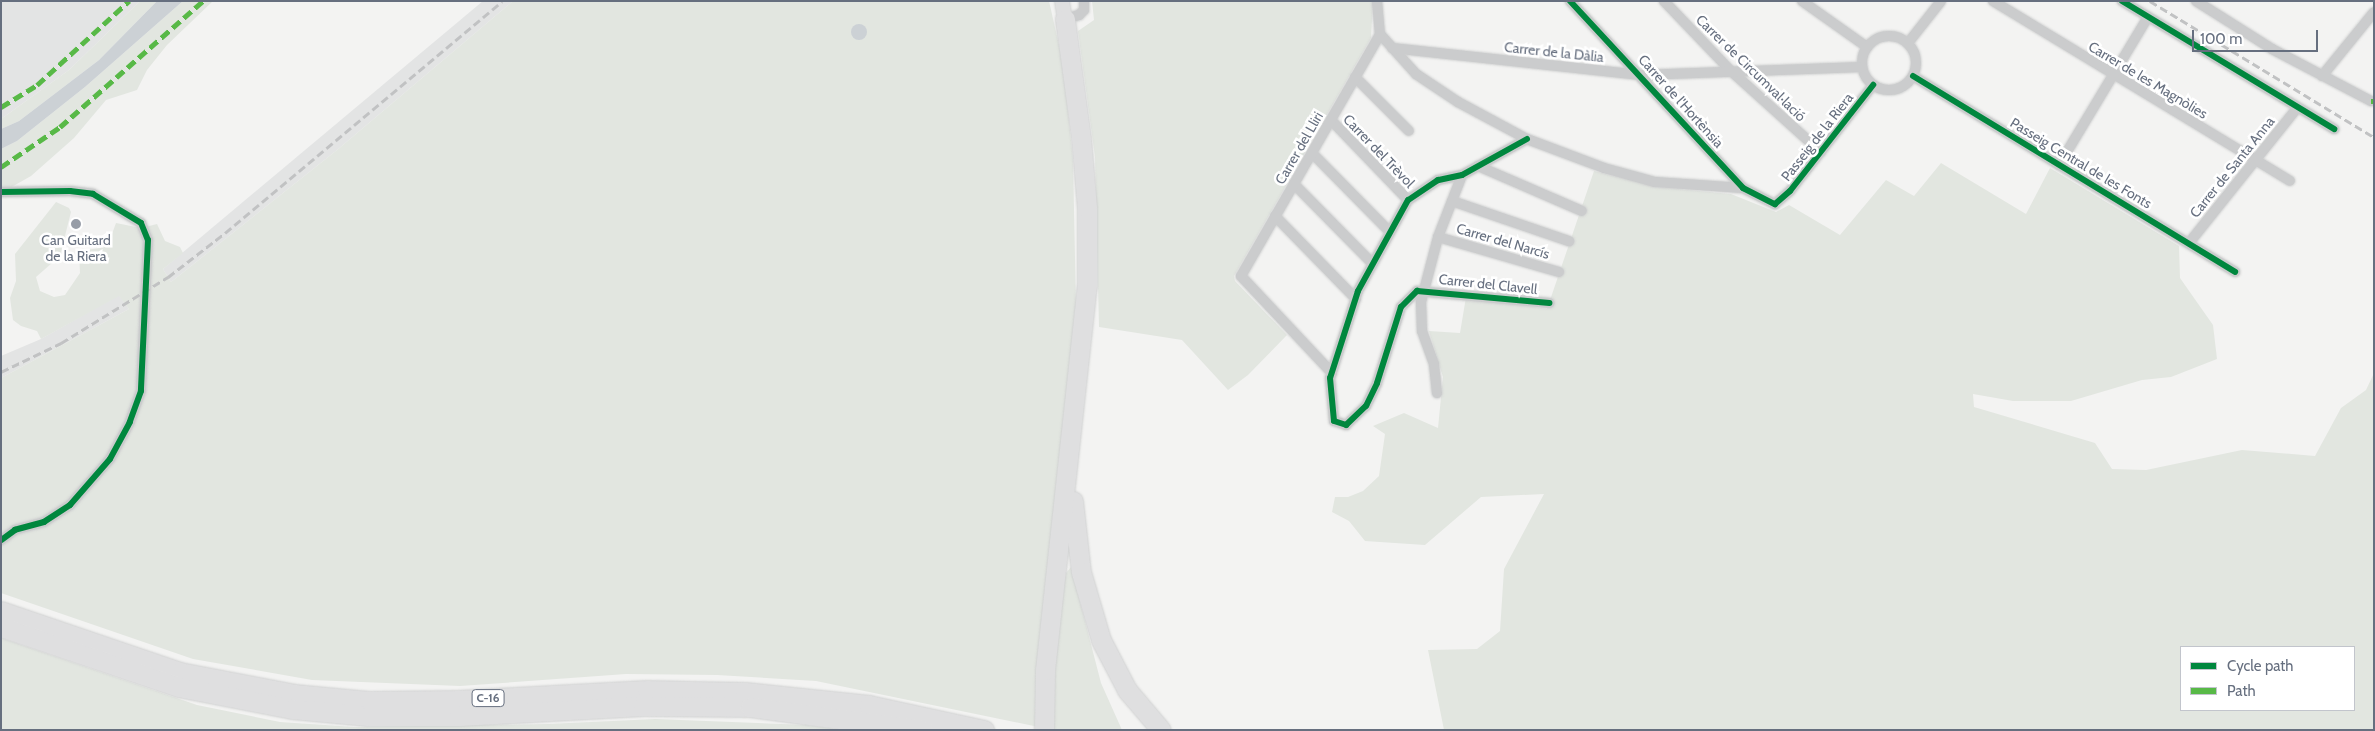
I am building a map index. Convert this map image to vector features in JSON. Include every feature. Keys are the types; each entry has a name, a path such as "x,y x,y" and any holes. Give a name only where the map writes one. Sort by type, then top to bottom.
{"highway":[{"path":"1044,730 1043,698 1082,348 1088,246 1082,138 1064,10"},
{"path":"1072,448 1075,532 1090,608 1101,640 1127,690 1161,730"},
{"name":"C-16","path":"1,611 180,672 294,694 379,701 458,700 647,690 745,692 868,705 984,730"},
{"name":"C-16","path":"1,626 178,687 292,709 378,716 643,706 750,707 922,730"}],"street":[{"path":"1064,10 1079,15 1084,10 1084,1"},
{"path":"1377,1 1380,34 1392,48 1433,86 1527,139 1604,168 1655,182 1743,188"},
{"name":"Carrer de l'Hortènsia","path":"1570,1 1642,76 1743,188 1768,201 1780,204"},
{"name":"Carrer de Circumval·lació","path":"1664,1 1731,71 1821,152"},
{"path":"1802,1 1867,47"},
{"path":"1908,43 1941,1"},
{"name":"Carrer de les Magnòlies","path":"1992,1 2290,181"},
{"path":"2122,1 2334,129"},
{"path":"2196,1 2322,76 2371,101"},
{"path":"2322,76 2374,12"},
{"path":"2059,165 2148,17"},
{"name":"Carrer del Lliri","path":"1332,373 1241,276 1380,34"},
{"path":"1884,36 1898,37 1908,43 1917,62 1913,76 1897,89 1883,90 1874,85 1862,67 1867,47 1884,36"},
{"name":"Carrer de la Dàlia","path":"1392,48 1642,76 1862,67"},
{"name":"Passeig Central de les Fonts","path":"1913,76 2235,272"},
{"path":"1356,77 1410,131"},
{"name":"Passeig de la Riera","path":"1780,204 1874,85"},
{"name":"Carrer de Santa Anna","path":"2189,244 2297,108"},
{"name":"Carrer del Trèvol","path":"1331,120 1408,200"},
{"path":"1424,289 1412,294 1401,307 1374,389 1360,414 1346,425 1334,421 1332,373 1356,299 1372,263 1408,200 1438,180 1462,175 1527,139"},
{"path":"1312,153 1390,232"},
{"path":"1478,166 1582,211"},
{"path":"1437,393 1434,364 1422,331 1420,315 1424,289 1438,237 1462,175"},
{"path":"1294,184 1372,263"},
{"path":"1,192 93,194 141,223 148,240 141,391 130,422 110,459 70,505 44,522 15,530 1,540"},
{"path":"1452,201 1569,241"},
{"path":"1275,216 1356,299"},
{"name":"Carrer del Narcís","path":"1438,237 1559,272"},
{"name":"Carrer del Clavell","path":"1424,289 1549,303"}],"shaded area":[{"path":"1,1 140,1 69,70 1,119"},
{"path":"140,1 157,1 99,60 19,121 1,129 1,119 69,70"},
{"path":"157,1 183,1 85,87 17,141 1,149 1,129 19,121 99,60"},
{"path":"183,1 213,1 167,45 147,70 137,90 106,100 74,138 31,176 1,193 1,149 17,141 85,87"},
{"path":"483,1 513,1 337,150 171,282 163,269"},
{"path":"513,1 1049,1 1063,63 1073,160 1076,306 1061,592 1066,573 1071,567 1101,683 1122,730 1053,730 816,681 717,675 626,674 460,686 312,680 193,659 1,593 1,378 129,309 119,296 41,339 37,331 21,326 13,320 10,298 16,281 15,254 56,202 69,208 71,212 60,256 36,277 40,291 54,297 65,295 80,273 79,251 100,248 109,242 116,223 141,228 157,224 165,241 180,247 183,253 163,269 171,282 337,150"},
{"path":"1092,1 1373,1 1371,38 1234,276 1235,281 1287,335 1248,375 1228,390 1182,340 1099,327 1095,157 1078,31 1094,20"},
{"path":"856,24 862,24 867,29 865,38 856,40 851,35 851,29"},
{"path":"1941,163 2026,214 2050,168 2179,246 2180,278 2213,325 2217,359 2171,377 2142,380 2071,401 2013,401 1973,394 1974,407 2095,443 2112,469 2146,470 2242,450 2315,456 2341,408 2366,390 2374,373 2374,730 1444,730 1428,650 1477,649 1500,631 1504,569 1544,494 1481,497 1425,545 1365,541 1349,521 1332,512 1335,497 1348,497 1363,491 1379,476 1385,434 1373,426 1404,413 1438,428 1443,377 1429,331 1460,333 1466,297 1547,309 1594,171 1657,187 1731,194 1776,212 1789,205 1840,235 1886,180 1914,196"},
{"path":"119,295 129,309 1,378 1,356 41,339"},
{"path":"1,638 197,705 280,722 354,727 549,724 655,719 806,725 844,730 1,730"}],"railway":[{"path":"1,372 61,343 168,277 225,233 502,1"},
{"path":"2150,1 2374,137"}],"marked path":[{"path":"1,107 37,85 129,1"},
{"path":"1,167 60,127 203,1"}],"cycle path":[{"path":"1570,1 1743,188 1775,204 1790,191 1873,85"},
{"path":"2122,1 2334,129"},
{"path":"1913,76 2235,272"},
{"path":"1527,139 1462,175 1438,180 1408,200 1358,291 1330,378 1334,421 1346,425 1366,406 1377,383 1401,307 1417,291 1549,303"},
{"path":"1,192 70,191 93,194 141,223 148,240 141,391 130,422 110,459 70,505 44,522 15,530 1,540"}],"place":[{"name":"Can Guitard de la Riera","path":"76,224"}]}
